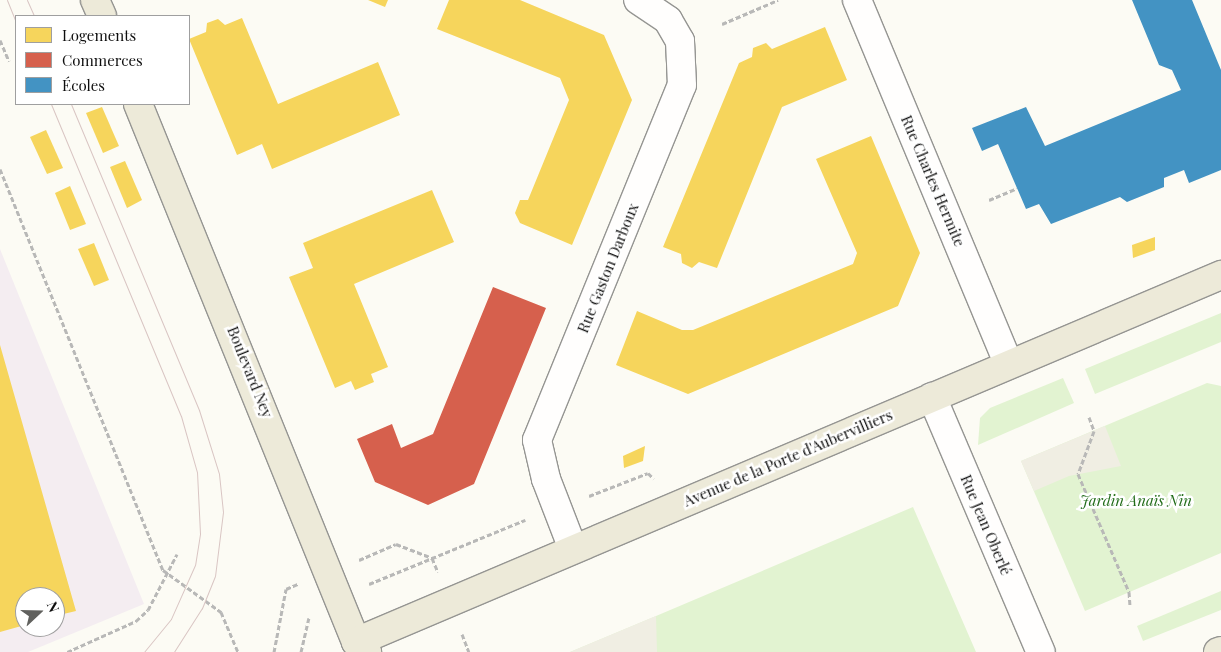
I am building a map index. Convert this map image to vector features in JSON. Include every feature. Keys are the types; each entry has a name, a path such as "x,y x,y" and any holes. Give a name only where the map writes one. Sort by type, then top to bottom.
{"main road":[{"path":"95,0 102,15"},
{"name":"Boulevard Ney","path":"138,105 358,649"},
{"name":"Avenue de la Porte d'Aubervilliers","path":"358,649 573,549 1008,363 1221,275"}],"street":[{"name":"Rue Gaston Darboux","path":"573,549 546,479 537,440 682,85 680,41 668,20 638,0"},
{"name":"Rue Charles Hermite","path":"857,0 1008,363"},
{"name":"Rue Jean Oberlé","path":"932,397 1041,652"}],"path":[{"path":"722,24 778,0"},
{"path":"0,40 9,61"},
{"path":"0,169 159,561 168,574 221,612 238,652"},
{"path":"990,200 1017,188"},
{"path":"1089,417 1094,431 1078,474 1128,592 1130,606"},
{"path":"338,598 528,518"},
{"path":"366,557 396,544 432,558"},
{"path":"67,652 136,621 168,574 177,554"},
{"path":"274,652 286,589"},
{"path":"461,632 470,652"}],"shaded area":[{"path":"0,249 144,604 65,637 65,587 15,587 15,637 64,637 28,652 0,652"},
{"path":"1105,426 1121,466 1069,476 1034,491 1021,461"},
{"path":"656,616 657,652 570,652"}],"green space":[{"path":"1221,313 1221,342 1095,394 1085,369"},
{"path":"1063,378 1074,403 978,445 980,418 990,408"},
{"name":"Jardin Anaïs Nin","path":"1207,383 1221,386 1221,553 1085,611 1021,461"},
{"path":"913,507 976,652 570,652 656,616"},
{"path":"1221,591 1221,610 1143,641 1137,626"}],"building: Logements":[{"path":"368,0 388,0 385,7"},
{"path":"449,0 520,0 604,35 632,100 572,245 520,223 515,213 520,200 528,200 569,100 560,78 437,29"},
{"path":"242,18 278,104 378,62 400,115 272,169 262,144 237,155 190,41 190,39 206,32 207,23 218,19 225,25"},
{"path":"825,27 847,80 782,107 717,268 699,262 692,268 682,263 681,254 663,247 739,63 752,57 753,48 766,43 772,49"},
{"path":"102,107 119,146 103,153 86,113"},
{"path":"46,130 63,168 47,174 30,137"},
{"path":"871,136 920,253 898,306 688,394 616,365 637,311 682,330 693,330 853,264 857,253 816,159"},
{"path":"125,161 142,200 127,208 110,167"},
{"path":"70,186 86,224 70,230 55,193"},
{"path":"432,190 454,242 354,284 388,367 371,374 374,382 355,390 351,381 335,388 289,277 313,268 303,243"},
{"path":"1155,237 1155,250 1133,258 1132,245"},
{"path":"94,243 109,280 94,286 78,249"},
{"path":"0,345 76,611 65,614 65,587 15,587 15,628 0,632"},
{"path":"645,446 643,461 624,468 623,456"}],"building: Commerces":[{"path":"493,287 546,308 474,484 428,505 375,482 357,439 392,424 401,448 433,434"}],"building: Écoles":[{"path":"1132,0 1192,0 1221,70 1221,170 1189,183 1184,170 1164,178 1164,187 1127,202 1120,197 1051,224 1039,204 1026,209 998,144 982,151 972,128 1026,107 1045,146 1181,90 1172,70 1159,65"}],"tram line":[{"path":"7,0 15,20"},
{"path":"27,0 34,15"},
{"path":"51,105 181,416 197,472 200,534 195,565 171,619 144,652"},
{"path":"71,105 199,410 219,474 223,512 215,576 202,608 174,652"}]}
